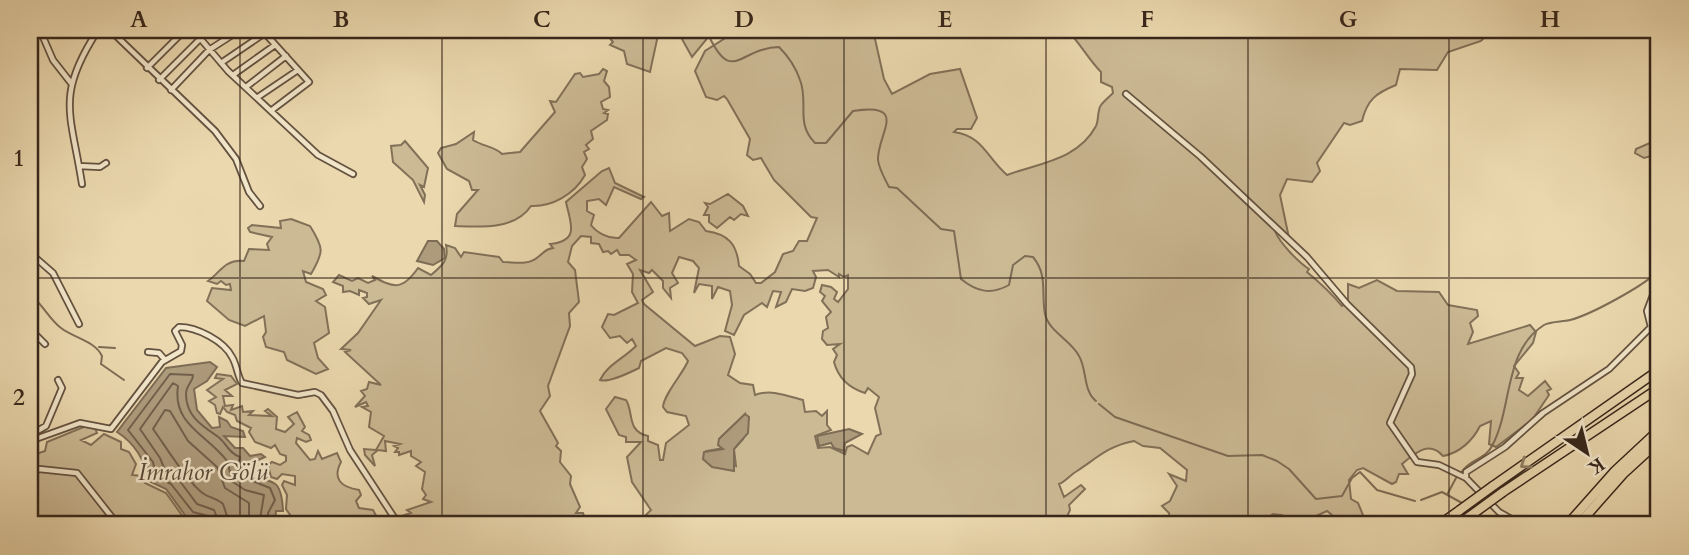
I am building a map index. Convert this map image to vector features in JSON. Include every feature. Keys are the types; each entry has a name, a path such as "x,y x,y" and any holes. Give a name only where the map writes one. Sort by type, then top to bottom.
{"highway":[{"path":"1439,525 1659,370"},
{"path":"1457,525 1659,388"},
{"path":"1572,524 1615,471 1659,430"},
{"path":"1572,524 1659,441"}],"street":[{"path":"40,30 52,60 71,84"},
{"path":"82,184 69,124 71,84 80,61 98,30"},
{"path":"110,30 159,80 197,112 228,148 249,192 260,206"},
{"path":"147,68 185,30"},
{"path":"193,30 221,63 318,155 353,174"},
{"path":"159,80 209,30"},
{"path":"171,90 209,50 240,30"},
{"path":"221,63 264,31 309,82 272,110"},
{"path":"233,75 275,45"},
{"path":"246,86 286,56"},
{"path":"258,97 298,70"},
{"path":"1126,93 1201,157 1307,257 1347,304 1411,367 1412,374 1390,423 1417,462 1439,465 1465,478 1499,512 1522,525"},
{"path":"79,166 100,167 106,163"},
{"path":"30,253 53,273 79,324"},
{"path":"1465,478 1466,472 1505,447 1543,413 1609,369 1651,327 1647,311 1659,279"},
{"path":"30,441 80,423 111,429 165,360 181,351 182,345 175,331 179,327 187,328 225,348 233,358 240,380 247,386 298,395 317,393 333,411 350,450 399,525"},
{"path":"30,329 45,344"},
{"path":"148,352 159,353 165,360"},
{"path":"30,435 46,426 62,388 58,380"},
{"path":"30,473 39,469 77,473 118,525"}],"shaded area":[{"path":"614,30 666,30 658,35 650,72 627,64 624,51 610,45 613,42 608,36"},
{"path":"677,30 714,30 692,57"},
{"path":"738,30 873,30 884,79 892,94 930,74 960,69 977,118 971,129 957,129 954,132 972,138 1007,175 1057,159 1079,146 1096,126 1101,105 1113,93 1112,87 1101,82 1101,72 1067,30 1483,30 1487,35 1481,41 1448,52 1437,70 1400,69 1396,85 1373,98 1362,121 1350,125 1344,123 1317,163 1320,171 1312,182 1287,179 1280,195 1289,238 1275,231 1289,252 1309,269 1307,272 1342,306 1348,302 1348,284 1359,288 1377,280 1397,291 1439,292 1448,305 1477,310 1478,316 1470,323 1473,332 1468,344 1530,325 1536,332 1533,343 1514,366 1519,373 1516,378 1523,378 1519,390 1528,396 1545,381 1551,389 1547,391 1549,395 1532,420 1496,447 1489,444 1491,421 1480,426 1470,441 1455,452 1443,456 1433,449 1417,452 1402,464 1408,474 1399,474 1396,482 1392,484 1363,468 1357,470 1349,480 1351,499 1358,503 1363,515 1345,525 1331,525 1333,516 1327,511 1305,521 1309,525 1280,522 1282,515 1273,514 1257,525 1179,525 1170,519 1169,513 1162,506 1170,501 1177,486 1169,474 1186,481 1187,470 1160,448 1143,446 1134,441 1103,453 1059,484 1064,497 1081,485 1085,489 1069,505 1070,510 1063,525 636,525 651,510 632,482 627,457 641,442 626,442 626,437 619,435 606,409 615,397 626,400 633,426 641,434 648,436 648,441 658,445 660,460 663,460 666,443 689,425 686,416 667,412 663,407 666,396 688,361 682,353 666,348 641,361 639,368 635,370 614,379 600,380 611,366 636,346 632,339 627,343 620,336 610,338 602,327 608,314 614,315 638,303 632,292 633,274 627,264 636,260 629,255 620,255 617,250 611,254 608,251 603,252 599,244 591,243 591,237 581,236 572,246 568,262 575,270 579,302 569,313 570,326 548,386 550,396 540,411 558,443 556,446 561,451 560,462 571,476 570,484 580,507 576,513 583,513 587,525 414,525 409,521 414,519 405,515 411,513 407,510 431,502 423,499 426,495 422,489 425,472 416,466 421,462 411,456 411,451 399,455 399,452 395,452 398,448 394,446 400,444 385,441 386,451 378,450 372,455 375,466 365,455 364,449 376,450 384,436 369,427 371,412 362,407 368,406 366,402 355,407 365,396 361,391 367,389 369,382 381,385 345,352 351,350 341,349 358,333 381,300 369,304 363,298 367,297 367,293 359,290 359,295 350,291 343,292 343,286 333,282 339,275 352,281 358,278 368,283 375,280 372,276 397,285 407,281 418,268 431,275 444,262 447,255 446,245 455,248 461,257 464,252 499,257 503,262 530,262 553,248 550,244 560,242 570,235 571,223 566,202 609,168 615,183 644,197 641,199 614,187 606,205 599,199 587,201 587,211 594,215 591,225 596,231 619,238 651,202 662,216 669,213 670,231 689,219 699,222 706,231 726,238 736,252 739,266 750,274 756,283 761,283 775,272 783,254 793,251 799,241 807,241 817,218 811,217 774,180 761,158 753,160 747,155 750,139 727,99 724,96 717,100 706,97 695,71 705,51","holes":["679,257 693,261 699,268 694,293 699,284 712,286 712,299 718,287 730,291 732,305 725,331 734,335 744,315 762,303 767,307 773,291 781,292 776,307 786,302 792,289 805,291 813,288 816,277 813,271 828,270 839,277 839,274 844,277 848,275 848,289 838,302 834,299 837,292 822,285 820,292 825,296 822,301 831,312 826,317 828,328 823,331 822,339 827,345 840,344 833,349 837,355 834,362 845,381 865,393 868,388 879,397 875,408 881,434 876,436 868,454 852,445 847,447 845,454 830,447 818,448 815,436 831,430 827,425 827,411 822,416 816,411 805,412 803,400 784,395 755,395 753,385 740,383 728,375 735,354 730,337 720,336 695,346 644,304 642,300 653,292 640,270 649,273 652,270 663,281 663,288 671,298 670,288 678,283 672,273","745,414 743,439 734,449 736,466 706,456 706,451 724,448 719,439"]},
{"path":"603,69 607,71 604,81 609,87 610,97 601,102 603,109 608,110 604,113 608,114 607,120 591,131 593,139 586,145 589,149 584,152 587,159 582,167 585,175 575,188 554,202 531,206 524,214 507,223 455,226 457,214 478,190 472,190 469,181 447,169 438,153 441,148 456,144 474,132 473,140 502,154 520,152 555,112 550,101 556,102 575,74 580,73 583,77 599,74"},
{"path":"1659,139 1659,154 1644,158 1635,153 1636,149"},
{"path":"405,141 428,168 424,187 420,185 425,195 424,202 413,180 393,162 391,146 401,145"},
{"path":"728,194 743,206 748,216 741,214 734,220 730,217 717,228 709,222 709,215 704,215 708,207 705,203 710,204"},
{"path":"291,219 310,226 321,250 311,274 303,271 306,282 323,289 326,295 316,301 325,307 329,333 314,343 318,358 328,369 316,374 287,360 284,352 266,347 263,337 266,332 264,316 245,326 229,320 207,301 212,288 231,290 230,284 208,281 223,267 232,262 244,261 249,249 269,250 267,244 272,237 250,232 248,228 252,225 281,228 280,221"},
{"path":"217,374 231,376 237,384 225,390 232,396 223,396 225,406 233,405 231,410 242,406 243,412 253,411 249,415 272,416 265,411 268,409 277,417 276,429 285,432 294,424 288,417 297,412 305,427 302,431 309,435 311,440 306,442 297,438 296,443 310,460 315,459 318,451 322,459 337,453 341,462 338,478 347,487 359,490 361,495 356,501 359,508 373,510 381,525 297,525 286,509 287,495 282,485 284,481 295,485 295,476 282,474 277,479 271,477 268,465 272,462 280,465 286,461 286,456 280,454 275,445 271,448 255,442 249,432 251,428 237,421 235,415 223,407 220,414 217,413 215,405 209,401 216,397 207,390 223,379 215,378"},
{"path":"86,426 95,428 97,433 81,440 91,445 104,434 121,442 121,449 129,452 136,464 132,475 142,476 145,483 166,493 189,525 30,525 30,456 45,451 47,442"}],"water":[{"path":"428,241 437,241 444,249 445,258 433,265 417,261"},
{"name":"İmrahor Gölü","path":"210,362 217,367 207,381 194,389 197,410 212,428 220,427 219,417 231,427 243,431 245,437 224,436 235,448 243,448 250,456 261,454 265,457 245,466 244,471 276,484 282,498 283,511 276,511 275,522 280,525 204,525 203,521 190,522 166,489 149,481 139,453 117,432 166,368"},
{"path":"745,414 749,417 748,433 734,449 734,471 712,467 703,459 704,452 723,449 718,445 719,439"},
{"path":"849,429 862,434 845,443 844,451 834,448 831,443 819,446 817,436"}],"waterway":[{"path":"706,30 715,47 730,61 779,47 798,76 802,88 805,128 815,143 826,143 853,111 881,111 887,122 878,160 889,187 897,188 941,229 954,231 961,279 973,287 990,291 1009,285 1013,265 1025,256 1033,257 1041,271 1047,320 1079,356 1089,392 1096,401"},
{"path":"1461,473 1492,446 1499,431 1515,364 1531,336 1544,325 1570,320 1604,306 1659,270"},
{"path":"30,294 61,328 99,351 102,356 101,364 124,380"},
{"path":"99,347 115,348"},
{"path":"1099,404 1115,417 1228,456 1262,455 1277,461 1289,469 1316,499 1342,496 1352,478 1360,472 1377,490 1415,501"},
{"path":"1448,493 1456,478"},
{"path":"1421,500 1442,492 1462,503"},
{"path":"1479,514 1495,525"}]}
